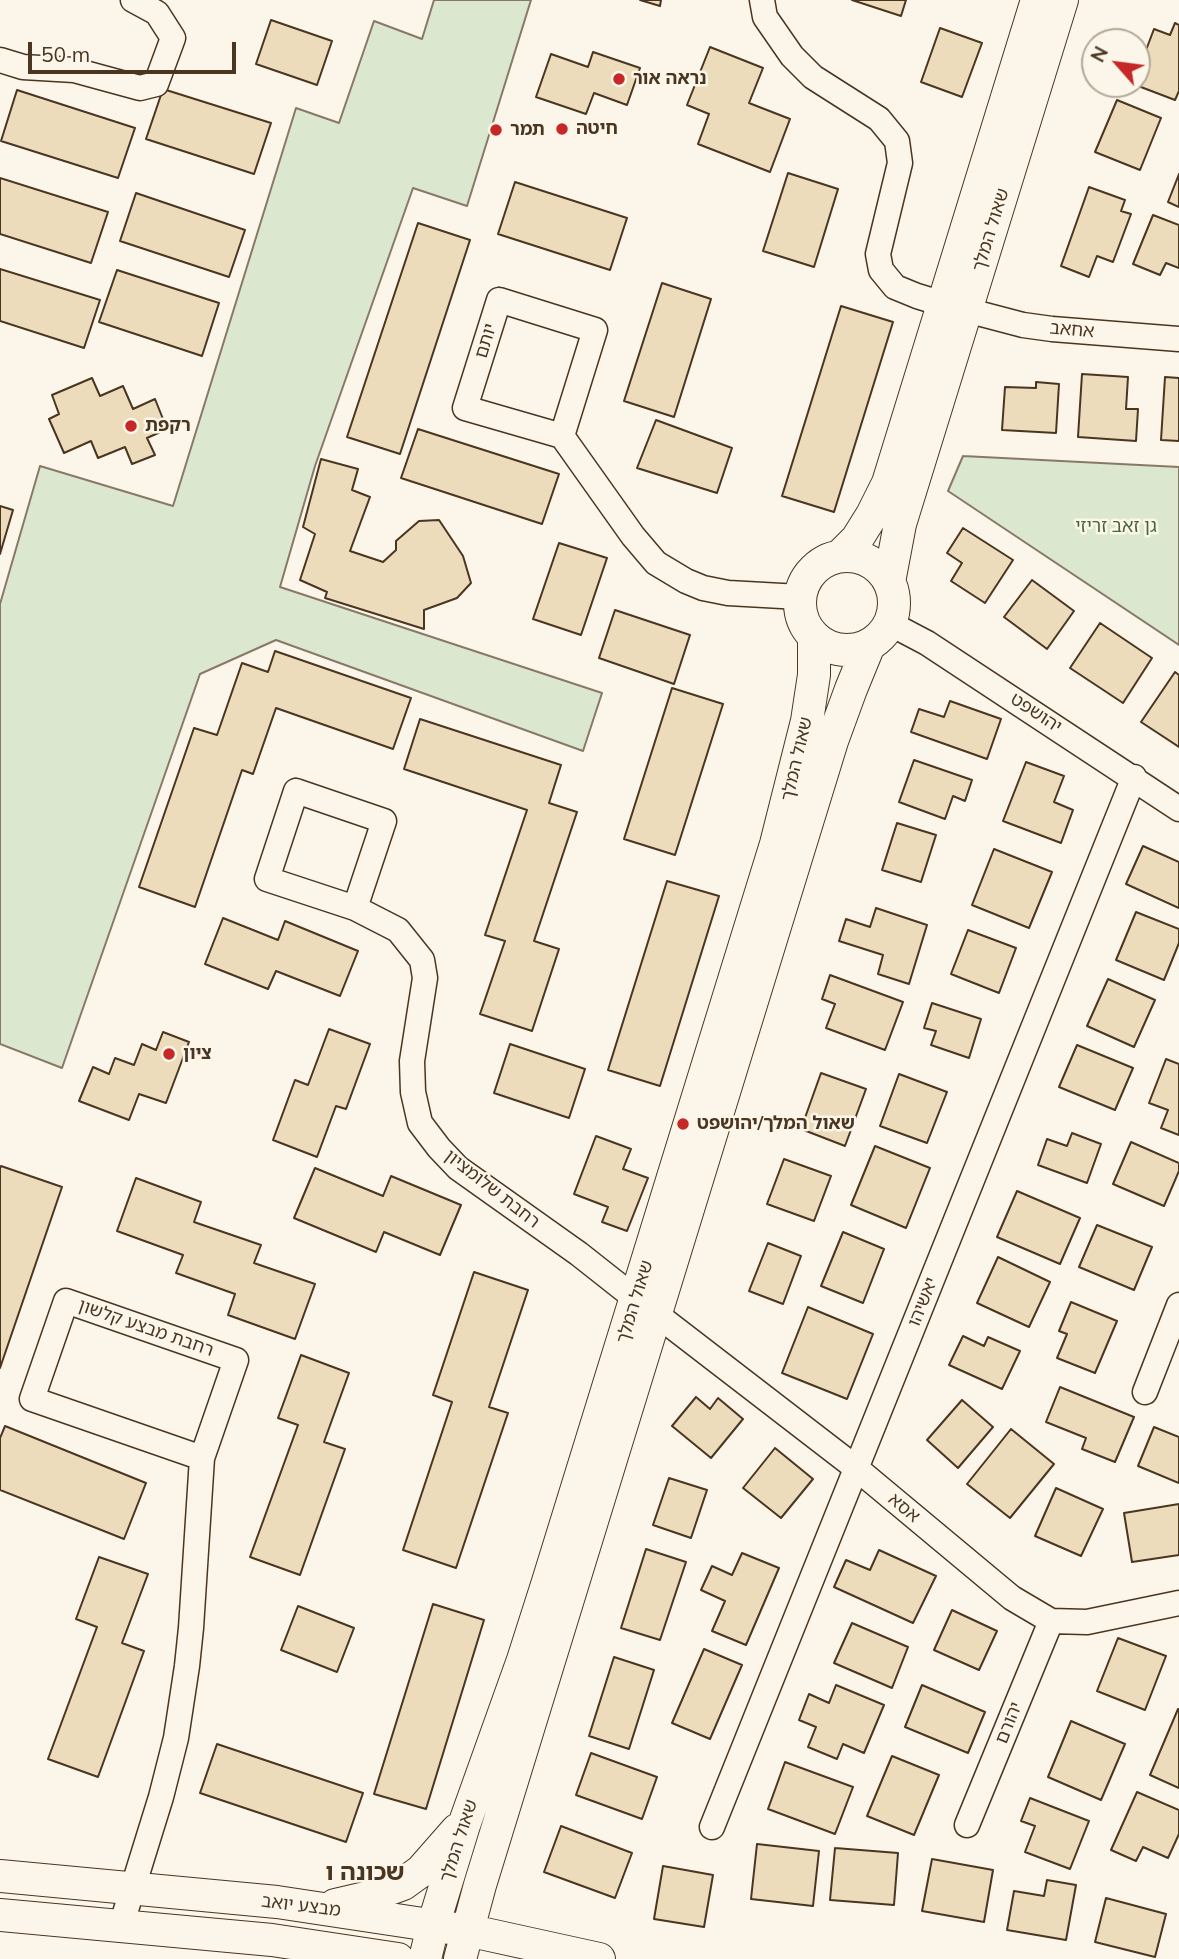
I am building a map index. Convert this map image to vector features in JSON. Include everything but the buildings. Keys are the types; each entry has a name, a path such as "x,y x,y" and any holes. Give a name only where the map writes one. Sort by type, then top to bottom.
{"street":[{"path":"0,60 23,67 74,70 140,88 156,84 173,38 157,13 133,0"},
{"name":"אחאב","path":"762,0 765,17 792,56 813,77 879,119 897,141 900,163 878,254 881,270 895,287 917,296 1023,325 1179,339"},
{"name":"שאול המלך","path":"889,582 900,524 955,307 1037,0"},
{"name":"שאול המלך","path":"840,556 857,539 888,483 955,307 1062,0"},
{"name":"יותם","path":"499,300 595,330 562,436 465,408 499,300"},
{"path":"562,436 633,536 656,563 686,582 703,588 729,593 800,597"},
{"path":"840,556 855,557 881,570 889,582 893,603 879,634 855,649 841,650 826,646 814,637 806,625 800,597 813,570 825,561 840,556"},
{"name":"שאול המלך","path":"425,1959 468,1812 646,1306 832,741 851,689 879,634"},
{"name":"יהושפט","path":"879,634 927,643 1179,809"},
{"name":"שאול המלך","path":"464,1945 779,832 807,721 814,675 814,637"},
{"name":"יאשיהו","path":"712,1827 1134,777"},
{"name":"רחבת שלומציון","path":"355,908 384,821 296,791 267,879 355,908 398,930 422,960 425,978 412,1061 412,1093 420,1123 458,1168 579,1254 646,1306"},
{"name":"רחבת מבצע קלשון","path":"121,1926 176,1738 191,1628 202,1458 236,1360 66,1301 32,1399 202,1458"},
{"path":"1145,1392 1179,1305"},
{"name":"אסא","path":"646,1306 856,1468 1012,1598 1051,1621 1087,1622 1179,1603"},
{"name":"יהורם","path":"967,1825 1051,1621"},
{"path":"320,1908 365,1898 403,1884 440,1852 468,1812"},
{"name":"מבצע יואב","path":"0,1876 277,1902 433,1926 464,1945 599,1959"},
{"path":"0,1914 398,1959"}],"green space":[{"path":"434,0 531,0 467,206 413,188 315,466 280,587 602,693 583,751 276,640 200,674 62,1068 0,1044 0,604 40,466 173,506 296,108 339,123 374,21 422,39"},
{"name":"גן זאב זריזי","path":"963,456 1179,467 1179,645 948,491"}],"place":[{"name":"נראה אור","path":"619,79"},
{"name":"חיטה","path":"562,129"},
{"name":"תמר","path":"496,130"},
{"name":"רקפת","path":"131,426"},
{"name":"ציון","path":"169,1054"},
{"name":"שאול המלך/יהושפט","path":"683,1124"}],"district":[{"name":"שכונה ו","path":"365,1873"}]}
